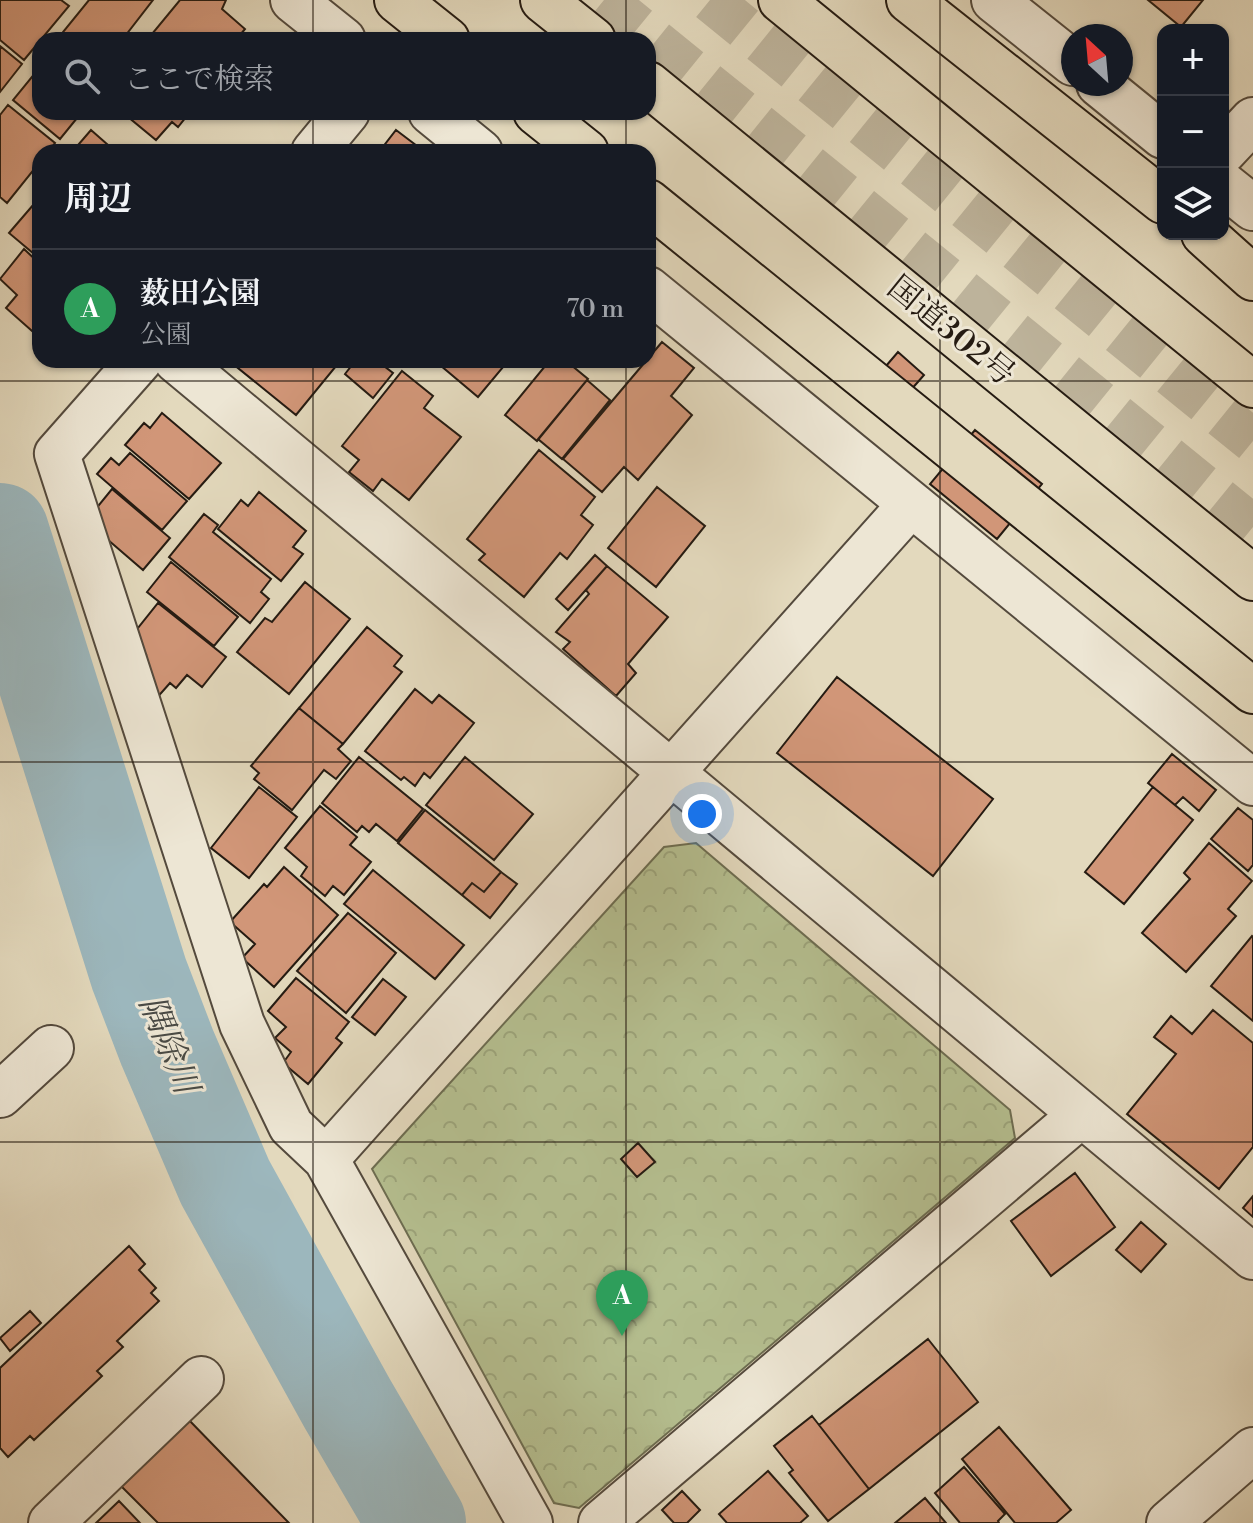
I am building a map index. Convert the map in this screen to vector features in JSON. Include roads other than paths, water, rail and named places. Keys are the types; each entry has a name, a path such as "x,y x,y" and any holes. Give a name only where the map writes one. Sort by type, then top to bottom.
{"highway":[{"path":"397,0 437,32"},
{"path":"543,0 583,32"},
{"path":"781,0 1253,385"},
{"path":"909,0 1157,196"},
{"name":"国道302号","path":"656,91 1253,578"},
{"path":"546,120 576,144"},
{"path":"656,208 1253,691"},
{"path":"1211,240 1253,278"}],"street":[{"path":"293,0 333,32"},
{"path":"994,0 1061,53"},
{"path":"1114,96 1157,131"},
{"path":"321,144 340,120"},
{"path":"441,120 470,144"},
{"path":"1229,146 1253,120"},
{"path":"1229,189 1253,208"},
{"path":"656,296 1253,783"},
{"path":"133,368 57,454 242,1024 291,1126 326,1159 530,1523"},
{"path":"186,368 1253,1257"},
{"path":"326,1159 911,504"},
{"path":"0,1095 51,1048"},
{"path":"601,1523 1081,1115"},
{"path":"51,1523 201,1379"},
{"path":"1169,1523 1253,1450"}],"waterway":[{"name":"隅除川","path":"0,532 139,974 167,1047 225,1182 417,1523"}],"tunnel":[{"path":"604,0 643,32"},
{"path":"710,0 1253,441"},
{"path":"656,42 1253,527"}],"place":[{"name":"薮田公園","path":"622,1336"}]}
